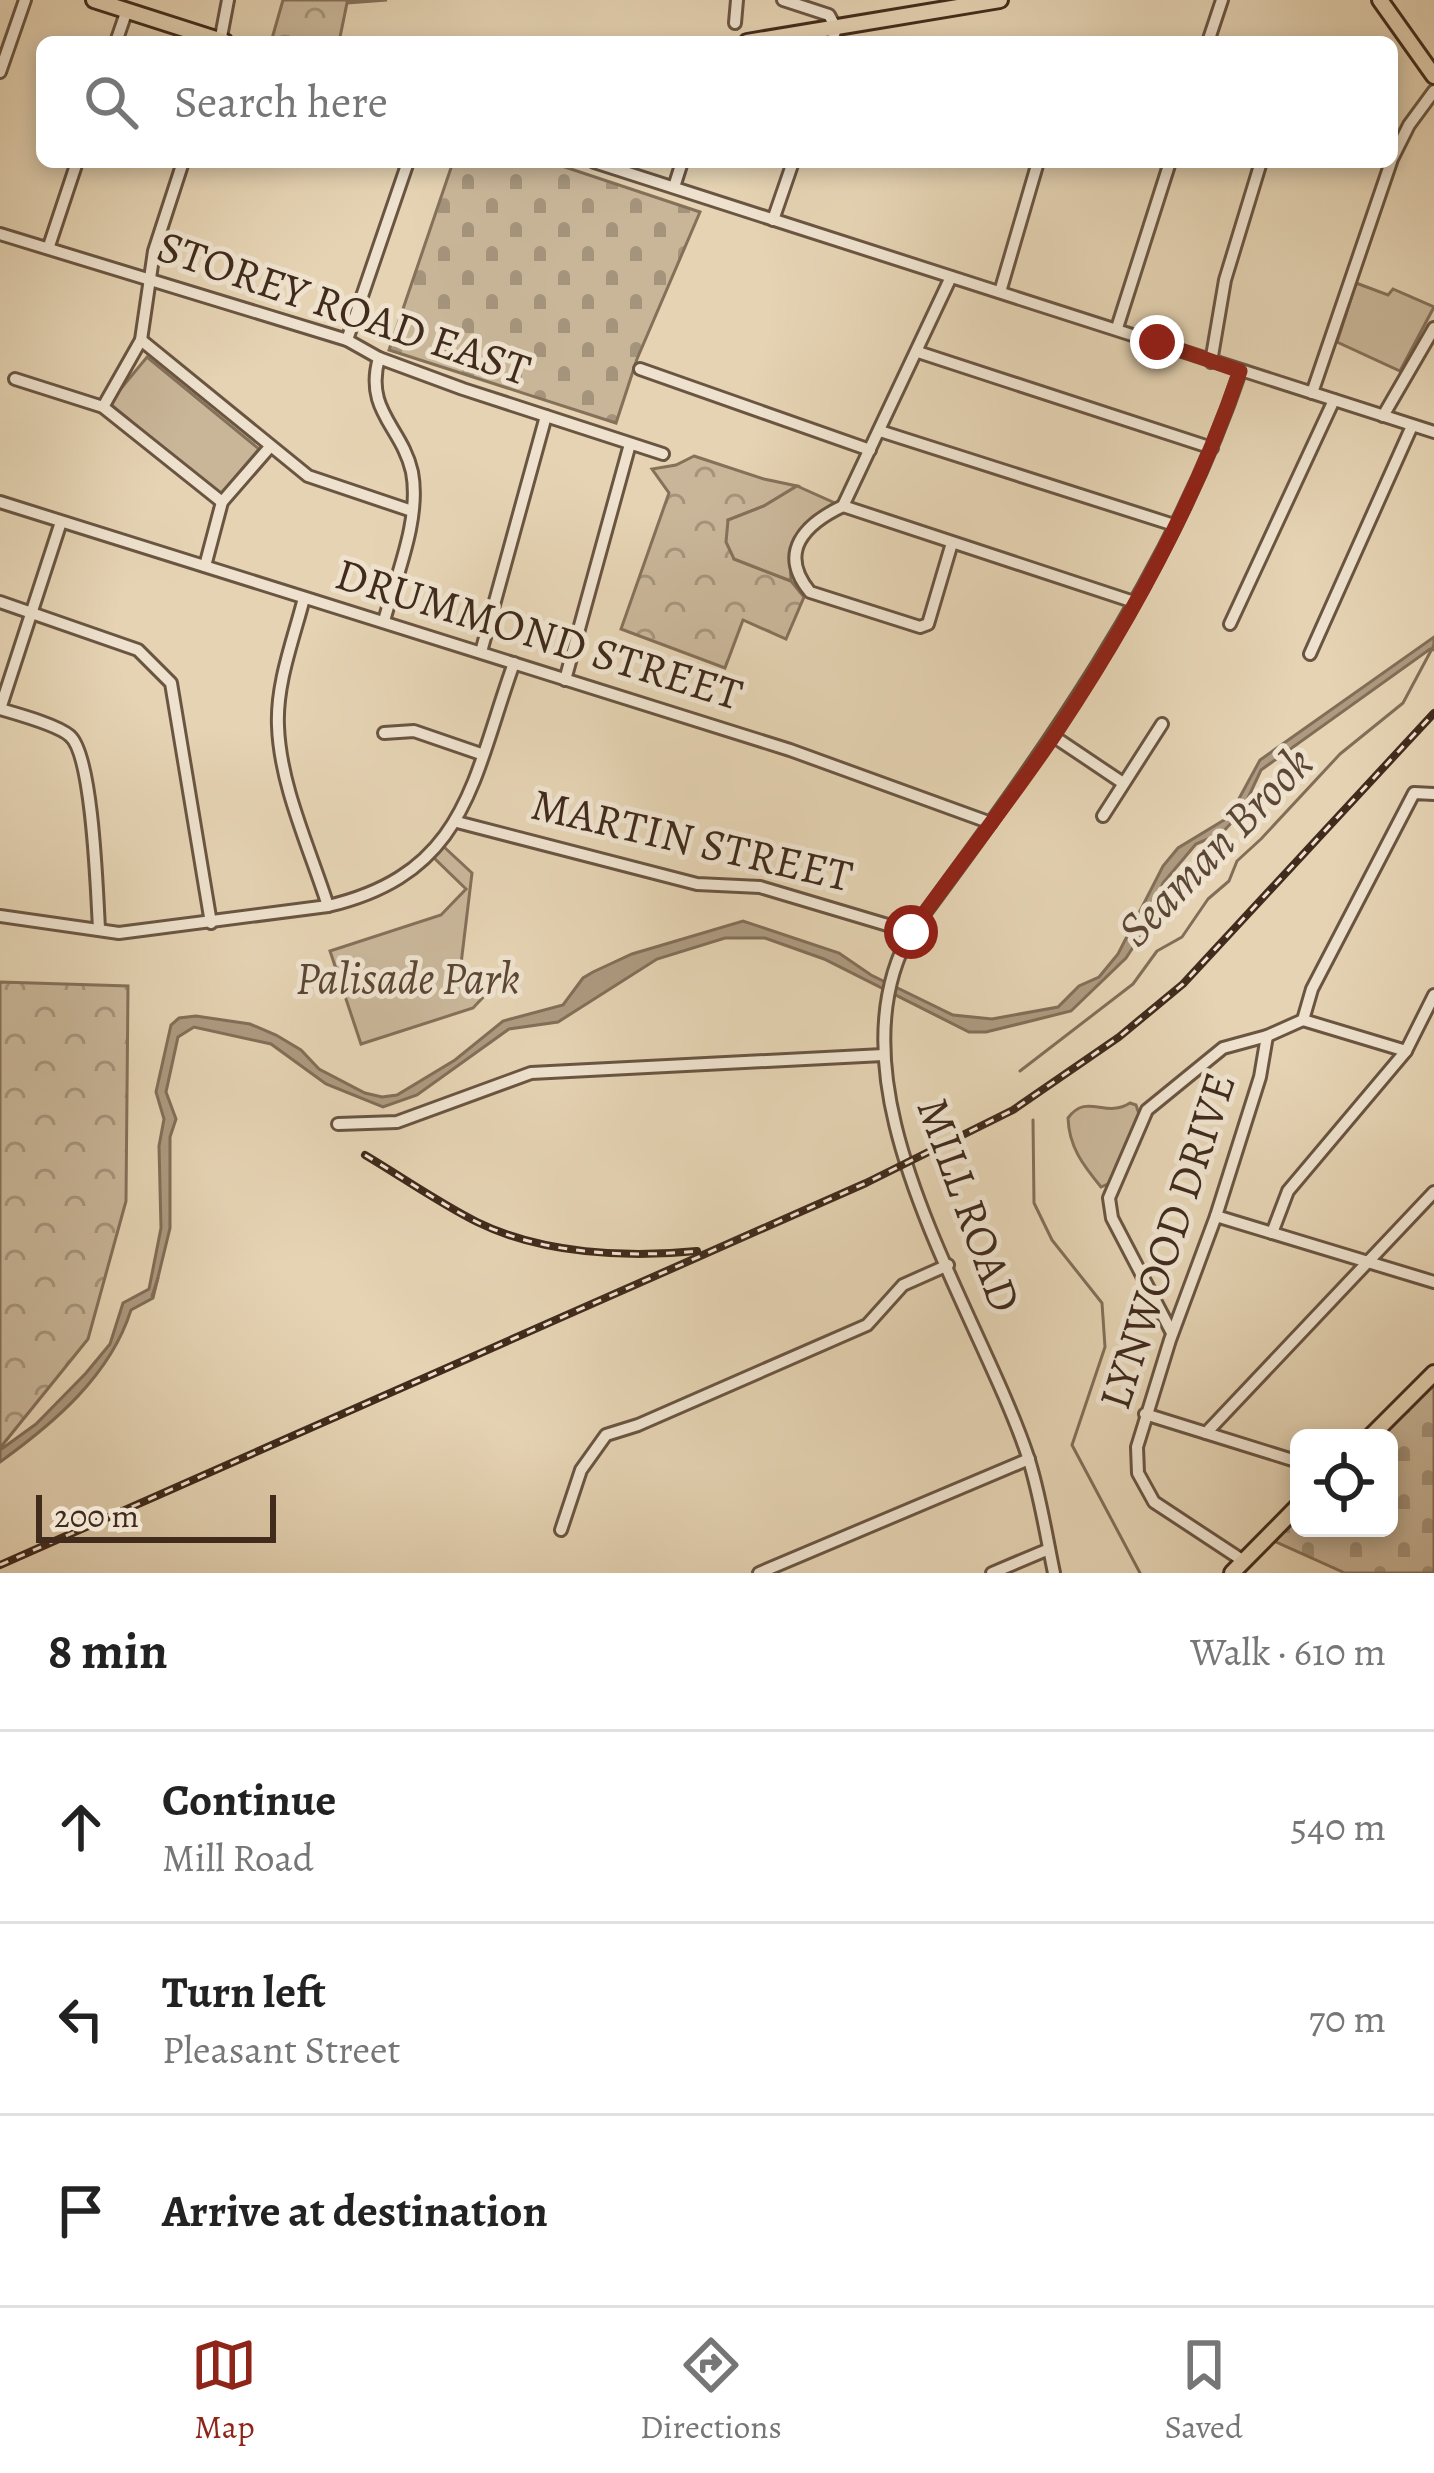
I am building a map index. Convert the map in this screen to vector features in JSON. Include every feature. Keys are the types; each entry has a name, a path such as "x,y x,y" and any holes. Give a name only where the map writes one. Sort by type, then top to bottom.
{"main road":[{"path":"94,0 206,36"},
{"path":"834,35 888,18 1000,0"},
{"path":"1380,0 1434,76"},
{"path":"1378,1429 1434,1373"},
{"path":"1232,1573 1290,1514"}],"street":[{"path":"0,72 25,0"},
{"path":"222,36 228,0"},
{"path":"735,22 737,0"},
{"path":"783,0 830,15 834,35"},
{"path":"888,18 890,0"},
{"path":"1210,36 1222,0"},
{"path":"118,36 127,10"},
{"path":"1398,147 1434,91"},
{"path":"49,246 75,168"},
{"path":"103,407 141,340 154,251 181,168"},
{"path":"347,340 406,168"},
{"path":"612,168 1434,432"},
{"path":"674,188 680,168"},
{"path":"773,220 791,168"},
{"path":"1000,292 1036,168"},
{"path":"1117,328 1168,168"},
{"path":"1211,362 1225,280 1260,168"},
{"path":"1312,393 1389,168"},
{"name":"STOREY ROAD EAST","path":"0,234 347,340 379,358 663,454"},
{"path":"951,277 843,506 805,529 795,562 810,592 920,627 928,624 952,543"},
{"path":"1383,416 1434,328"},
{"path":"141,340 308,476 412,511"},
{"path":"919,352 1212,448"},
{"path":"379,358 375,390 382,418 405,449 412,473 412,511 384,621"},
{"path":"640,368 870,449"},
{"name":"MILL ROAD","path":"1054,1573 1028,1459 901,1148 883,1055 884,1005 895,963 911,932 1053,736 1134,602 1212,448 1240,371"},
{"path":"15,380 103,407 222,502"},
{"path":"1230,624 1334,400"},
{"path":"481,652 546,416"},
{"path":"1310,654 1412,426"},
{"path":"880,431 1174,525"},
{"path":"565,680 630,444"},
{"path":"206,566 222,502 269,448"},
{"name":"DRUMMOND STREET","path":"0,502 790,750 992,823"},
{"path":"843,506 1134,602"},
{"path":"62,522 0,709 69,734 79,751 95,848 99,929"},
{"path":"304,598 280,693 278,726 286,774 328,906"},
{"path":"0,602 138,650 171,683 211,922"},
{"path":"0,916 119,933 328,906 400,880 436,850 457,822 514,663"},
{"path":"1102,815 1162,724"},
{"path":"384,733 414,731 482,754"},
{"path":"1053,736 1123,783"},
{"path":"1303,1020 1312,989 1414,794 1434,794"},
{"name":"MARTIN STREET","path":"457,822 697,884 760,887 911,932"},
{"path":"1272,1233 1288,1190 1406,1051 1434,995"},
{"path":"1172,1333 1112,1218 1109,1198 1147,1110 1223,1048 1303,1020 1406,1051"},
{"name":"LYNWOOD DRIVE","path":"1243,1560 1154,1502 1138,1473 1137,1447 1260,1077 1267,1036"},
{"path":"338,1124 397,1122 531,1073 883,1055"},
{"path":"1206,1433 1434,1192"},
{"path":"1216,1216 1434,1282"},
{"path":"561,1530 581,1470 607,1435 867,1325 903,1285 948,1265"},
{"path":"1145,1414 1290,1459"},
{"path":"759,1573 1028,1459"},
{"path":"992,1573 1049,1549"}],"green space":[{"path":"283,0 387,0 347,3 340,36 273,36"},
{"path":"451,168 568,168 700,212 637,359 616,423 389,350"},
{"path":"1356,283 1388,295 1393,289 1434,307 1400,371 1337,342"},
{"path":"147,357 259,449 220,495 109,403"},
{"path":"694,456 797,486 728,520 734,559 791,581 804,597 786,639 743,620 725,668 621,629 669,493 652,469"},
{"path":"797,486 837,504 798,534 791,553 791,581 734,559 726,542 728,520"},
{"name":"Palisade Park","path":"443,846 472,873 461,964 489,991 473,1008 361,1044 330,951 441,915 466,889 433,857"},
{"path":"0,982 128,986 126,1201 88,1339 0,1448"},
{"path":"1130,1103 1139,1114 1110,1183 1101,1187 1078,1155 1068,1118 1082,1107"},
{"path":"1434,1384 1434,1573 1345,1573 1274,1541 1290,1525 1290,1537 1398,1537 1398,1429 1389,1429"}],"shaded area":[{"path":"1434,637 1434,650 1261,770 1242,811 1222,833 1196,844 1163,883 1126,958 1071,1011 969,1032 824,959 765,938 725,938 657,959 558,1022 509,1029 417,1095 383,1107 326,1084 271,1044 194,1027 178,1037 166,1092 176,1119 170,1137 170,1228 153,1298 131,1310 109,1356 78,1396 0,1462 0,1450 36,1424 110,1344 123,1303 149,1289 161,1228 159,1146 164,1119 156,1092 171,1025 179,1018 250,1024 301,1050 319,1069 365,1093 397,1095 455,1060 503,1021 563,1005 593,972 632,954 743,921 839,953 871,975 953,1015 992,1019 1058,1007 1079,986 1099,977 1118,954 1163,866 1178,848 1229,817 1260,760"}],"waterway":[{"name":"Seaman Brook","path":"1020,1071 1133,984 1157,951 1182,937 1208,899 1229,881 1237,861 1340,754 1403,703 1434,645"},
{"name":"Seaman Brook","path":"1033,1120 1034,1203 1052,1240 1102,1303 1105,1347 1072,1445 1140,1573"},
{"path":"152,1296 158,1278"}],"railway":[{"path":"0,1565 866,1183 1013,1110 1119,1037 1183,984 1434,713"},
{"path":"365,1155 463,1215 529,1241 614,1253 697,1251"}],"route":[{"path":"911,932 1098,667 1156,563 1223,422 1240,371 1157,342"}]}
